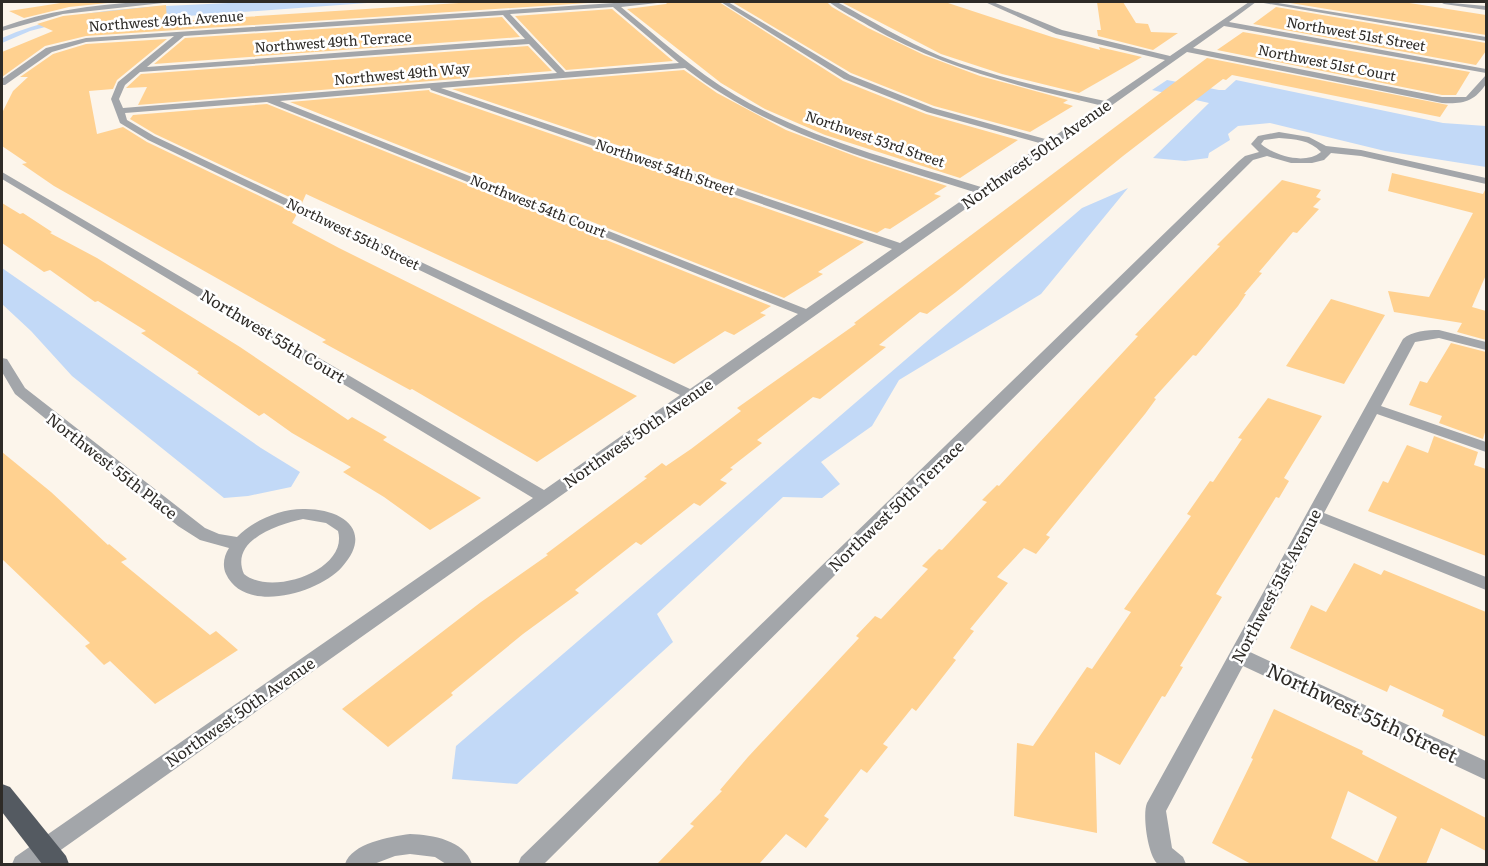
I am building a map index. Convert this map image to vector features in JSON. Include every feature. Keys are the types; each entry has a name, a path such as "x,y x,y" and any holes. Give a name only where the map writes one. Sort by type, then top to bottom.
{"highway":[{"path":"2,794 51,856"}],"street":[{"path":"2,29 67,12 168,2"},
{"name":"Northwest 49th Avenue","path":"2,83 49,50 68,43 662,2"},
{"path":"724,2 819,62 855,81 930,110 1050,143"},
{"path":"833,2 950,63 1015,83 1106,104"},
{"path":"988,2 1059,32 1171,59"},
{"name":"Northwest 50th Avenue","path":"23,864 51,856 545,498 1253,2"},
{"path":"1262,2 1486,39"},
{"path":"1444,2 1486,8"},
{"name":"Northwest 53rd Street","path":"614,5 731,97 778,121 848,149 983,190"},
{"path":"504,12 563,75"},
{"name":"Northwest 51st Street","path":"1221,23 1486,71"},
{"path":"118,111 115,99 121,84 182,34"},
{"name":"Northwest 49th Terrace","path":"136,70 532,41"},
{"name":"Northwest 51st Court","path":"1185,49 1442,100 1463,101 1473,98 1486,78"},
{"name":"Northwest 49th Way","path":"118,111 689,65"},
{"name":"Northwest 54th Street","path":"428,86 902,248"},
{"name":"Northwest 54th Court","path":"268,99 808,314"},
{"name":"Northwest 55th Street","path":"118,111 123,121 151,138 691,395"},
{"path":"1325,149 1325,156 1313,160 1294,160 1266,153 1256,144 1257,140 1269,136 1302,138 1325,149 1361,153 1486,181"},
{"name":"Northwest 50th Terrace","path":"529,864 1243,163 1266,153"},
{"name":"Northwest 55th Court","path":"2,175 545,498"},
{"name":"Northwest 51st Avenue","path":"1169,859 1155,810 1410,339 1426,332 1452,336 1486,346"},
{"name":"Northwest 55th Place","path":"2,362 20,391 176,516 202,535 221,542 241,543"},
{"path":"1372,408 1486,447"},
{"path":"303,514 334,519 343,526 348,536 348,547 342,559 330,571 315,580 278,590 260,590 246,585 236,577 232,567 234,555 241,543 252,532 268,523 303,514"},
{"path":"1315,515 1486,584"},
{"name":"Northwest 55th Street","path":"1239,655 1486,771"},
{"path":"356,864 386,849 412,844 436,847 457,858 461,864"}],"water":[{"path":"249,2 381,2 49,26 2,43 2,38 31,27 92,13 123,9"},
{"path":"1167,80 1225,90 1236,80 1443,123 1486,126 1486,167 1385,151 1270,123 1238,126 1228,134 1230,140 1209,153 1208,158 1185,161 1153,158 1209,103 1152,90"},
{"path":"1128,188 1041,294 899,380 872,426 821,462 840,484 822,498 783,497 657,614 673,642 517,784 452,779 456,746 1082,208"},
{"path":"2,268 261,448 300,472 291,487 248,496 224,498 72,376 31,331 2,304"}],"building":[{"path":"67,2 117,2 69,7 24,18 9,11"},
{"path":"474,2 603,2 86,36 45,46 2,77 2,52 53,31 37,24 63,16 166,5 167,22"},
{"path":"668,2 719,2 843,81 926,114 1018,140 960,178 825,135 765,109 721,83 627,9"},
{"path":"732,2 827,2 868,28 924,55 980,76 1068,100 1063,103 1073,106 1030,132 934,106 851,73"},
{"path":"841,2 945,2 1052,37 1100,50 1099,47 1142,57 1079,93 1002,74 941,54"},
{"path":"1097,2 1123,2 1136,23 1148,24 1151,32 1178,33 1153,50 1098,36 1097,30 1101,30"},
{"path":"1284,2 1403,2 1486,15 1486,35"},
{"path":"1276,7 1486,43 1486,51 1476,65 1253,24"},
{"path":"612,9 673,61 566,70 515,16"},
{"path":"502,17 520,37 154,64 185,38"},
{"path":"1243,32 1470,72 1456,95 1442,95 1217,50"},
{"path":"167,39 117,80 113,89 89,91 97,134 123,127 147,142 297,214 292,223 339,248 637,396 537,462 412,389 410,390 322,342 326,340 54,186 22,164 27,163 2,146 2,113 13,91 28,77 20,77 53,54 86,44"},
{"path":"528,46 552,71 138,105 147,87 126,88 141,74"},
{"path":"1207,58 1448,105 1440,117 1232,75 1226,80 1223,79 1123,156 956,292 927,314 920,312 879,345 886,347 820,399 813,397 757,440 762,443 730,468 733,469 720,480 727,483 700,506 694,503 641,545 636,542 575,590 579,593 523,634 451,693 453,695 388,747 342,709 481,602 548,555 546,554 647,478 644,477 662,463 666,466 691,449 741,411 737,408 856,324 854,323"},
{"path":"684,70 717,93 786,130 860,158 947,186 934,194 941,196 890,229 885,228 877,233 452,89"},
{"path":"429,90 864,242 818,272 823,274 784,298 290,102"},
{"path":"267,104 771,306 760,313 766,315 734,335 725,331 674,364 306,194 302,203 155,134 130,119 133,115"},
{"path":"1392,173 1483,194 1486,188 1486,275 1472,307 1486,311 1486,340 1457,332 1462,323 1394,312 1388,291 1429,297 1473,213 1388,191"},
{"path":"1282,180 1321,190 1316,197 1321,199 1313,207 1319,209 1297,233 1293,232 1259,272 1262,273 1244,294 1246,294 1238,306 1196,356 1193,355 1154,398 1156,399 1145,414 1046,535 1050,537 1036,554 1024,548 997,577 1008,583 970,629 974,631 953,658 956,660 916,711 912,708 883,744 888,747 867,773 861,769 824,816 829,819 806,848 786,834 759,864 657,864 694,826 690,824 722,791 720,790 748,757 859,638 856,636 875,616 881,619 928,569 922,566 939,549 942,550 987,502 982,500 997,485 999,486 1138,336 1135,335 1220,246 1217,245"},
{"path":"2,203 20,214 23,213 52,232 50,233 97,258 240,347 348,420 352,417 387,437 383,440 481,498 430,530 384,497 343,472 351,467 292,433 264,413 259,416 141,333 146,331 98,301 95,302 50,270 44,272 2,243"},
{"path":"1331,299 1385,315 1344,384 1286,366"},
{"path":"1451,343 1486,352 1486,429 1483,439 1439,423 1442,416 1409,405 1420,381 1427,383"},
{"path":"1268,398 1322,416 1284,478 1289,481 1279,498 1276,497 1216,594 1222,597 1180,666 1183,667 1165,697 1162,696 1120,765 1095,752 1097,833 1014,816 1017,743 1033,746 1087,667 1092,669 1131,612 1124,609 1191,516 1187,514 1210,481 1213,482 1242,439 1238,438"},
{"path":"1434,436 1478,452 1474,465 1486,469 1486,556 1368,511 1383,481 1388,483 1407,445 1428,453"},
{"path":"2,452 127,559 121,562 210,635 216,631 238,650 155,704 110,661 104,665 85,646 90,643 2,559"},
{"path":"1354,563 1381,575 1384,570 1486,612 1486,737 1442,716 1444,710 1390,685 1387,692 1290,648 1311,605 1326,612"},
{"path":"1274,709 1363,751 1362,754 1486,818 1486,851 1441,828 1426,864 1251,864 1212,843 1253,759 1251,758","holes":["1348,791 1397,817 1377,862 1331,838"]}]}
